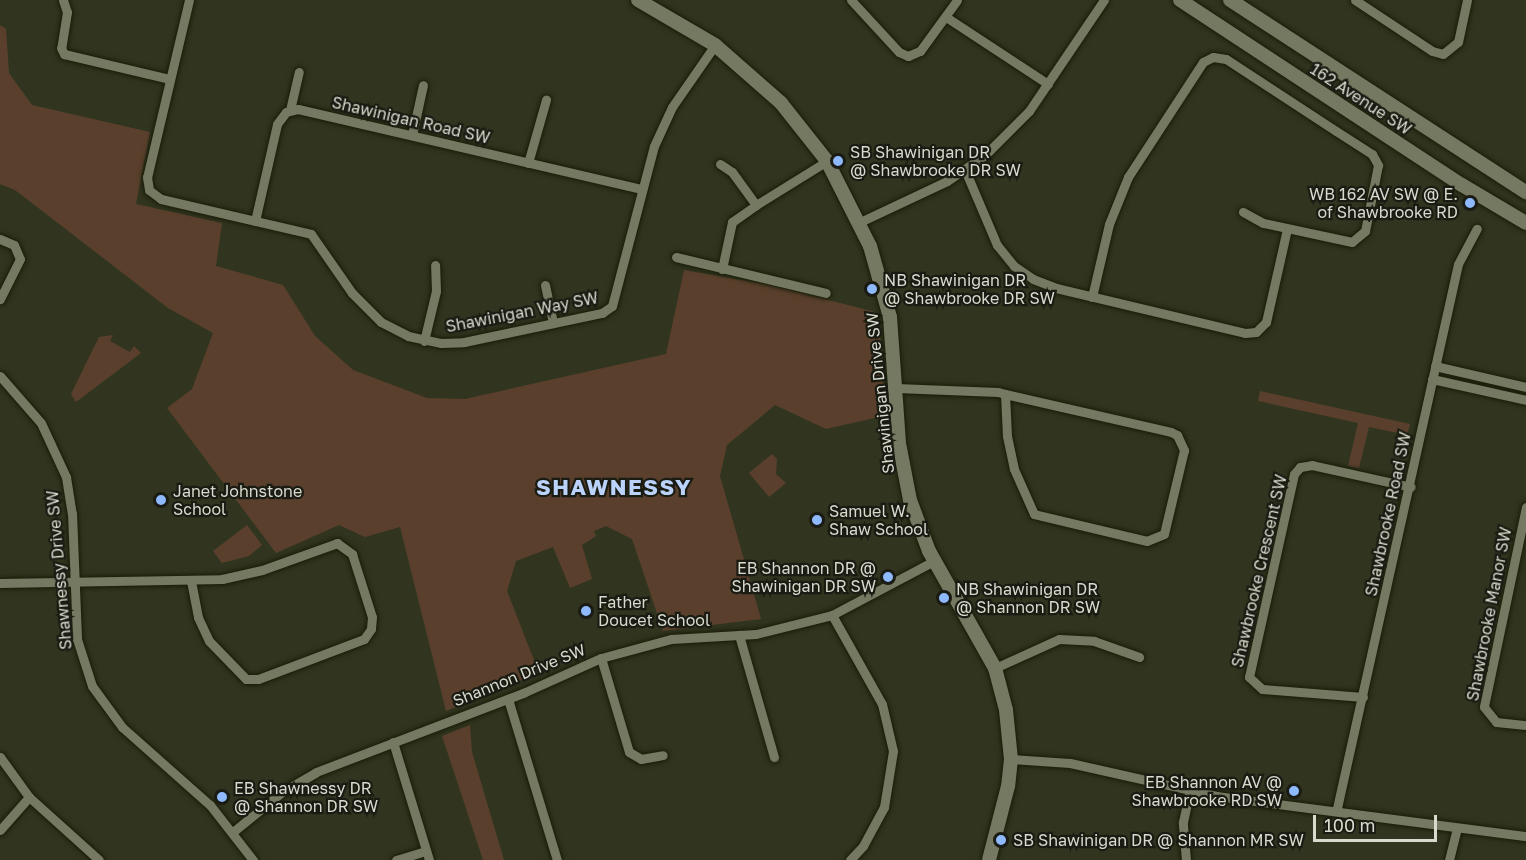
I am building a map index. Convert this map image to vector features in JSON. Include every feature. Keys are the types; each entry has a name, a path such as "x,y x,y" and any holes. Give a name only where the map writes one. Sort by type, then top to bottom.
{"street":[{"path":"63,0 67,12 61,48 64,54 170,79"},
{"name":"Shawinigan Way SW","path":"189,0 147,177 149,190 161,199 314,236 371,314 399,333 424,341 464,342 602,313 612,306 641,189 667,117 715,45"},
{"name":"Shawinigan Drive SW","path":"638,0 715,45 781,103 827,160 860,222 885,296 903,469 910,500 934,561 995,668 1011,759 1004,810 989,860"},
{"path":"851,0 899,52 908,56 921,51 957,0"},
{"path":"860,222 965,170 1011,132 1048,84 1104,0"},
{"name":"162 Avenue SW","path":"1180,0 1462,185 1526,223"},
{"name":"162 Avenue SW","path":"1230,0 1526,192"},
{"path":"1355,0 1432,51 1443,54 1458,42 1467,0"},
{"path":"946,17 1048,84"},
{"path":"1092,297 1109,224 1128,177 1203,62 1213,57 1226,59 1377,161 1378,174 1365,231 1356,241 1348,242 1287,229 1243,212"},
{"path":"255,221 278,124 291,110 299,72"},
{"path":"412,135 423,85"},
{"path":"528,162 546,100"},
{"name":"Shawinigan Road SW","path":"291,110 412,135 641,189"},
{"path":"722,269 732,222 827,160"},
{"path":"720,164 732,172 756,205"},
{"path":"965,170 991,235 1008,259 1040,283 1092,297 1256,332 1266,322 1287,229"},
{"name":"Shawbrooke Road SW","path":"1337,808 1411,487 1458,264 1477,229"},
{"path":"0,239 14,245 20,259 0,299"},
{"path":"676,257 826,293"},
{"path":"424,341 436,291 435,265"},
{"path":"545,285 553,323"},
{"path":"1435,366 1526,387"},
{"name":"Shawnessy Drive SW","path":"0,376 41,423 61,463 72,513 74,582 80,653 103,705 234,831 253,860"},
{"path":"1432,379 1526,400"},
{"path":"896,388 1005,394 1177,435 1184,450 1164,534 1147,542 1034,514 1014,469 1007,436 1005,394"},
{"name":"Shawbrooke Crescent SW","path":"1363,697 1262,689 1252,682 1249,672 1294,474 1300,467 1312,465 1411,487"},
{"name":"Shawbrooke Manor SW","path":"1526,511 1484,707 1496,722 1526,725"},
{"path":"0,583 191,580 244,575 337,543 352,555 372,626 364,639 258,679 246,679 209,641 198,617 191,580"},
{"name":"Shannon Drive SW","path":"234,831 282,792 316,772 508,699 601,658 671,639 774,631 832,615 934,561"},
{"path":"832,615 882,704 893,751 884,807 863,846 850,860"},
{"path":"739,635 774,757"},
{"path":"995,668 1059,639 1094,641 1139,657"},
{"path":"601,658 629,752 641,759 663,755"},
{"path":"508,699 557,860"},
{"path":"393,742 427,856 396,860"},
{"path":"0,758 29,797 99,860"},
{"path":"1011,759 1070,763 1190,790 1247,800 1337,808 1457,828 1526,836"},
{"path":"1186,860 1184,822 1190,790"},
{"path":"0,830 29,797"},
{"path":"1449,860 1457,828"}],"shaded area":[{"path":"0,25 6,29 9,73 32,105 150,132 136,204 222,223 216,266 283,285 315,336 353,370 427,398 465,399 666,354 684,270 770,285 875,312 883,352 883,416 826,429 775,405 727,445 720,476 761,619 663,631 632,539 606,526 594,531 596,536 582,545 592,579 570,588 553,547 516,561 507,591 539,673 446,711 400,527 365,537 339,525 276,553 167,408 192,389 213,333 168,308 15,190 0,184"},
{"path":"113,335 110,341 130,352 134,346 141,353 76,402 71,394 99,337"},
{"path":"1260,391 1410,424 1407,435 1369,427 1359,468 1348,466 1358,423 1258,401"},
{"path":"772,454 777,459 776,474 786,483 769,497 749,473"},
{"path":"247,525 262,545 249,556 222,563 213,551"},
{"path":"470,725 472,752 504,860 483,860 442,736"}],"place":[{"name":"SB Shawinigan DR @ Shawbrooke DR SW","path":"838,161"},
{"name":"WB 162 AV SW @ E. of Shawbrooke RD","path":"1470,203"},
{"name":"NB Shawinigan DR @ Shawbrooke DR SW","path":"872,289"},
{"name":"Janet Johnstone School","path":"161,500"},
{"name":"Samuel W. Shaw School","path":"817,520"},
{"name":"EB Shannon DR @ Shawinigan DR SW","path":"888,577"},
{"name":"NB Shawinigan DR @ Shannon DR SW","path":"944,598"},
{"name":"Father Doucet School","path":"586,611"},
{"name":"EB Shannon AV @ Shawbrooke RD SW","path":"1294,791"},
{"name":"EB Shawnessy DR @ Shannon DR SW","path":"222,797"},
{"name":"SB Shawinigan DR @ Shannon MR SW","path":"1001,840"}],"district":[{"name":"SHAWNESSY","path":"614,487"}]}
